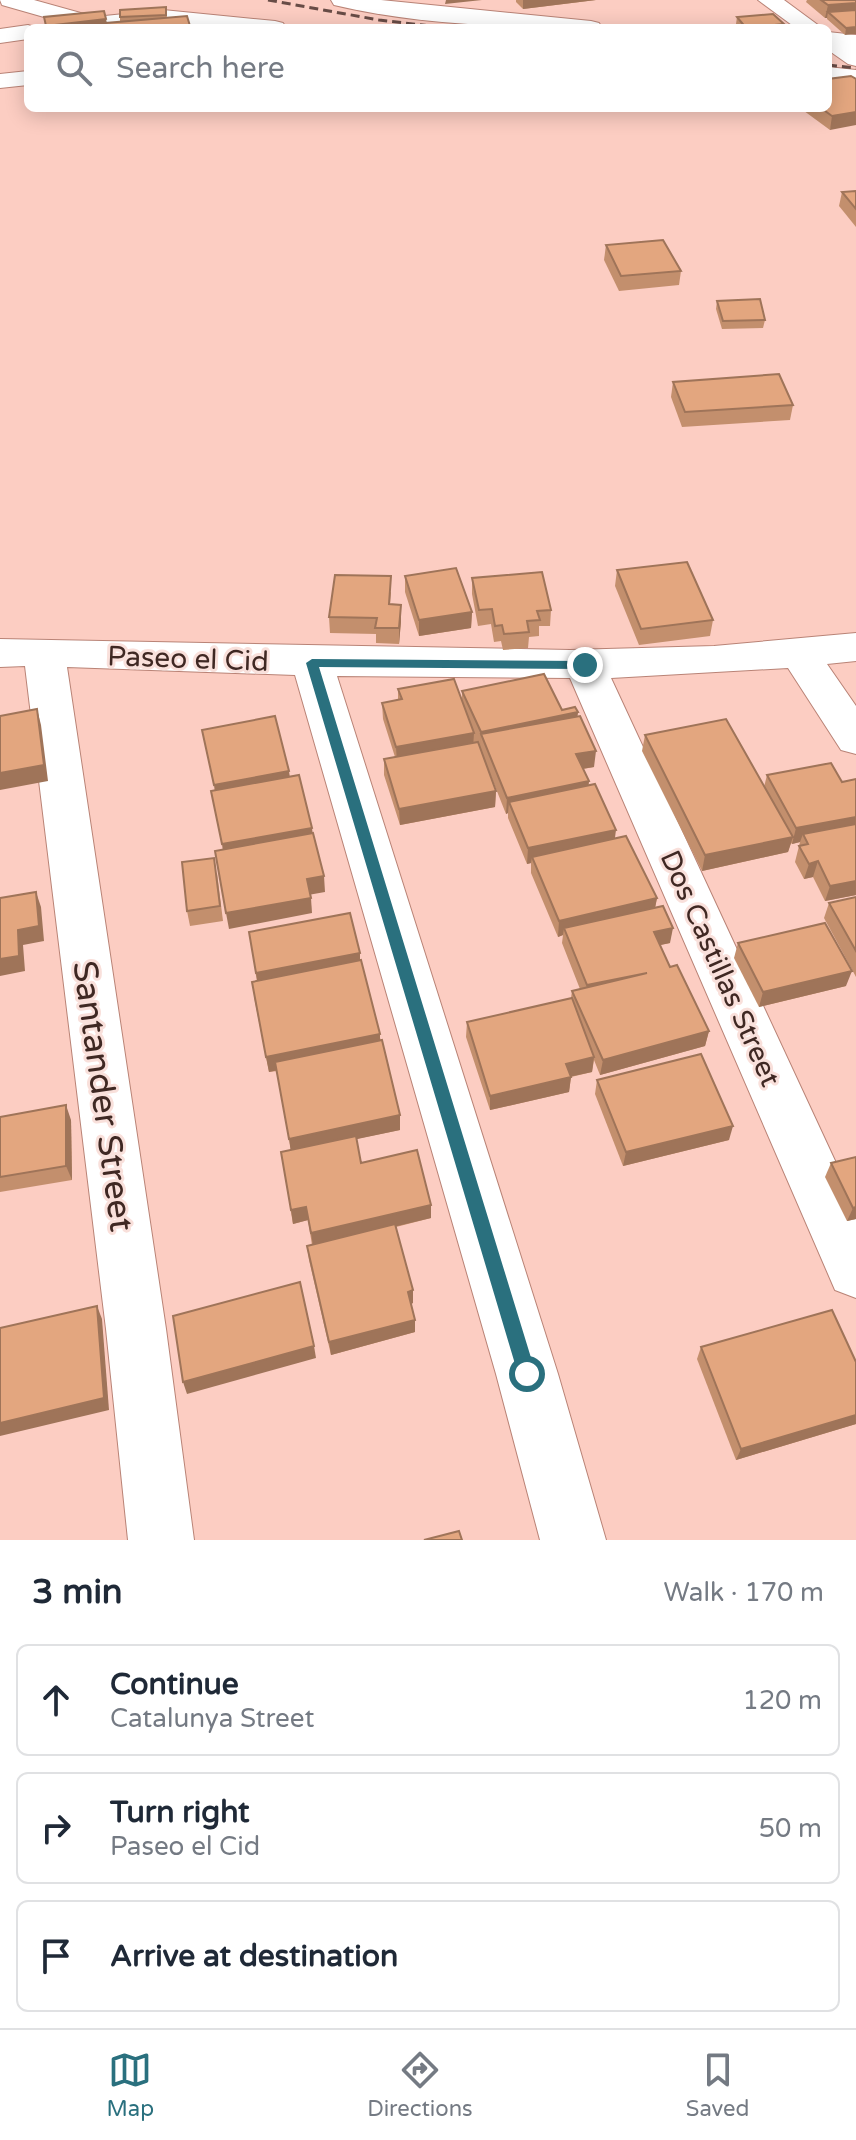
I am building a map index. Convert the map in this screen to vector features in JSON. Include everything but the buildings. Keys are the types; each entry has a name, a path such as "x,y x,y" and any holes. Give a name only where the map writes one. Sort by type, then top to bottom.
{"street":[{"path":"10,0 90,23"},
{"path":"342,0 552,24"},
{"path":"769,0 805,24"},
{"path":"83,24 163,17 234,24"},
{"path":"0,36 24,33"},
{"path":"832,74 856,77"},
{"path":"0,81 24,78"},
{"name":"Paseo el Cid","path":"22,652 312,663 585,665 800,655 856,647"},
{"name":"Santander Street","path":"22,652 136,1329 161,1540"},
{"path":"800,655 856,739"},
{"path":"312,663 527,1374 573,1540"},
{"name":"Dos Castillas Street","path":"585,665 856,1270"}],"railway":[{"path":"268,0 414,24"},
{"path":"832,65 856,68"}],"route":[{"path":"527,1374 312,663 585,665"}]}
